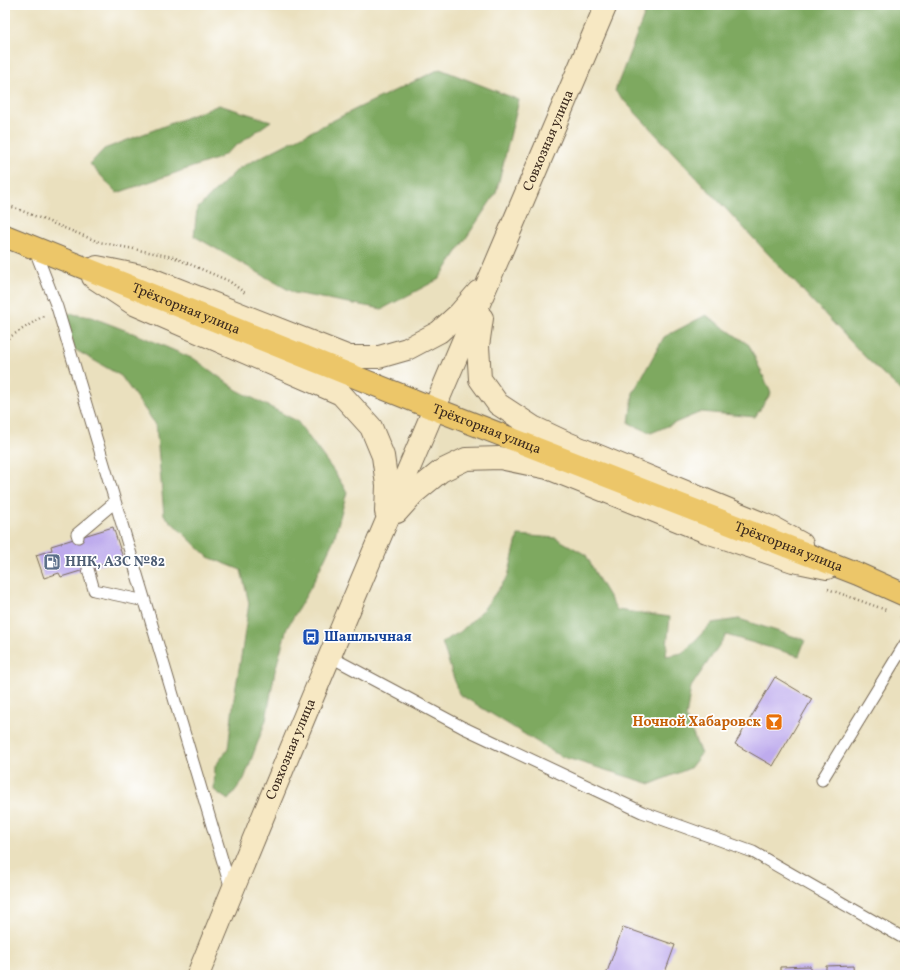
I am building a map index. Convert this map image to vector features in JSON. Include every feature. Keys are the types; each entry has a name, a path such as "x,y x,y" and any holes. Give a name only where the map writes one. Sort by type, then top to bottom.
{"highway":[{"path":"5,236 34,247"},
{"name":"Трёхгорная улица","path":"34,247 435,409 858,574 905,595"}],"main road":[{"name":"Совхозная улица","path":"198,975 329,656 606,5"},
{"path":"70,262 146,277 349,357 379,357 407,348 439,332 459,314 491,276"},
{"path":"70,262 134,304 341,394 371,427 383,456 387,485 386,524"},
{"path":"491,276 479,340 479,366 480,379 498,404 533,427 567,443 773,528 858,574"},
{"path":"386,524 414,493 441,470 466,460 500,458 548,468 706,532 793,561 858,574"}],"lane":[{"path":"34,247 57,307 232,892"},
{"path":"78,537 77,534 115,502"},
{"path":"88,569 94,590 145,601"},
{"path":"822,780 905,644"},
{"path":"329,656 462,726 642,812 753,852 905,938"}],"path":[{"path":"5,340 57,307"}],"green space":[{"path":"648,5 905,5 905,394 867,359 615,91"},
{"path":"440,69 519,100 496,193 439,279 382,309 294,293 194,236 197,209 239,168 356,109"},
{"path":"219,105 271,121 219,158 117,193 90,164 104,149"},
{"path":"65,313 91,317 196,360 237,390 297,421 333,470 347,492 334,539 311,587 287,628 275,671 266,720 244,779 228,800 214,790 215,766 228,749 234,698 249,603 241,570 208,557 164,515 156,425 121,376 74,349"},
{"path":"706,315 749,345 771,393 755,417 701,412 651,433 629,423 633,393 664,337"},
{"path":"518,535 556,538 586,555 617,610 670,617 666,656 683,653 712,623 739,619 805,640 799,656 726,635 691,687 686,717 701,754 690,768 651,784 560,756 459,694 442,642 460,632 483,610 508,576"}],"building":[{"path":"113,527 123,558 61,577 59,573 44,578 36,555 52,550 51,546"},
{"name":"Ночной Хабаровск","path":"775,677 812,699 773,766 735,744"},
{"path":"623,927 675,945 664,975 606,975"},
{"path":"853,965 854,975 780,975 780,967 810,966 810,972 826,971 826,966"}],"place":[{"name":"ННК, АЗС №82","path":"52,562"},
{"name":"Шашлычная","path":"311,637"},
{"name":"Ночной Хабаровск","path":"774,722"}]}
